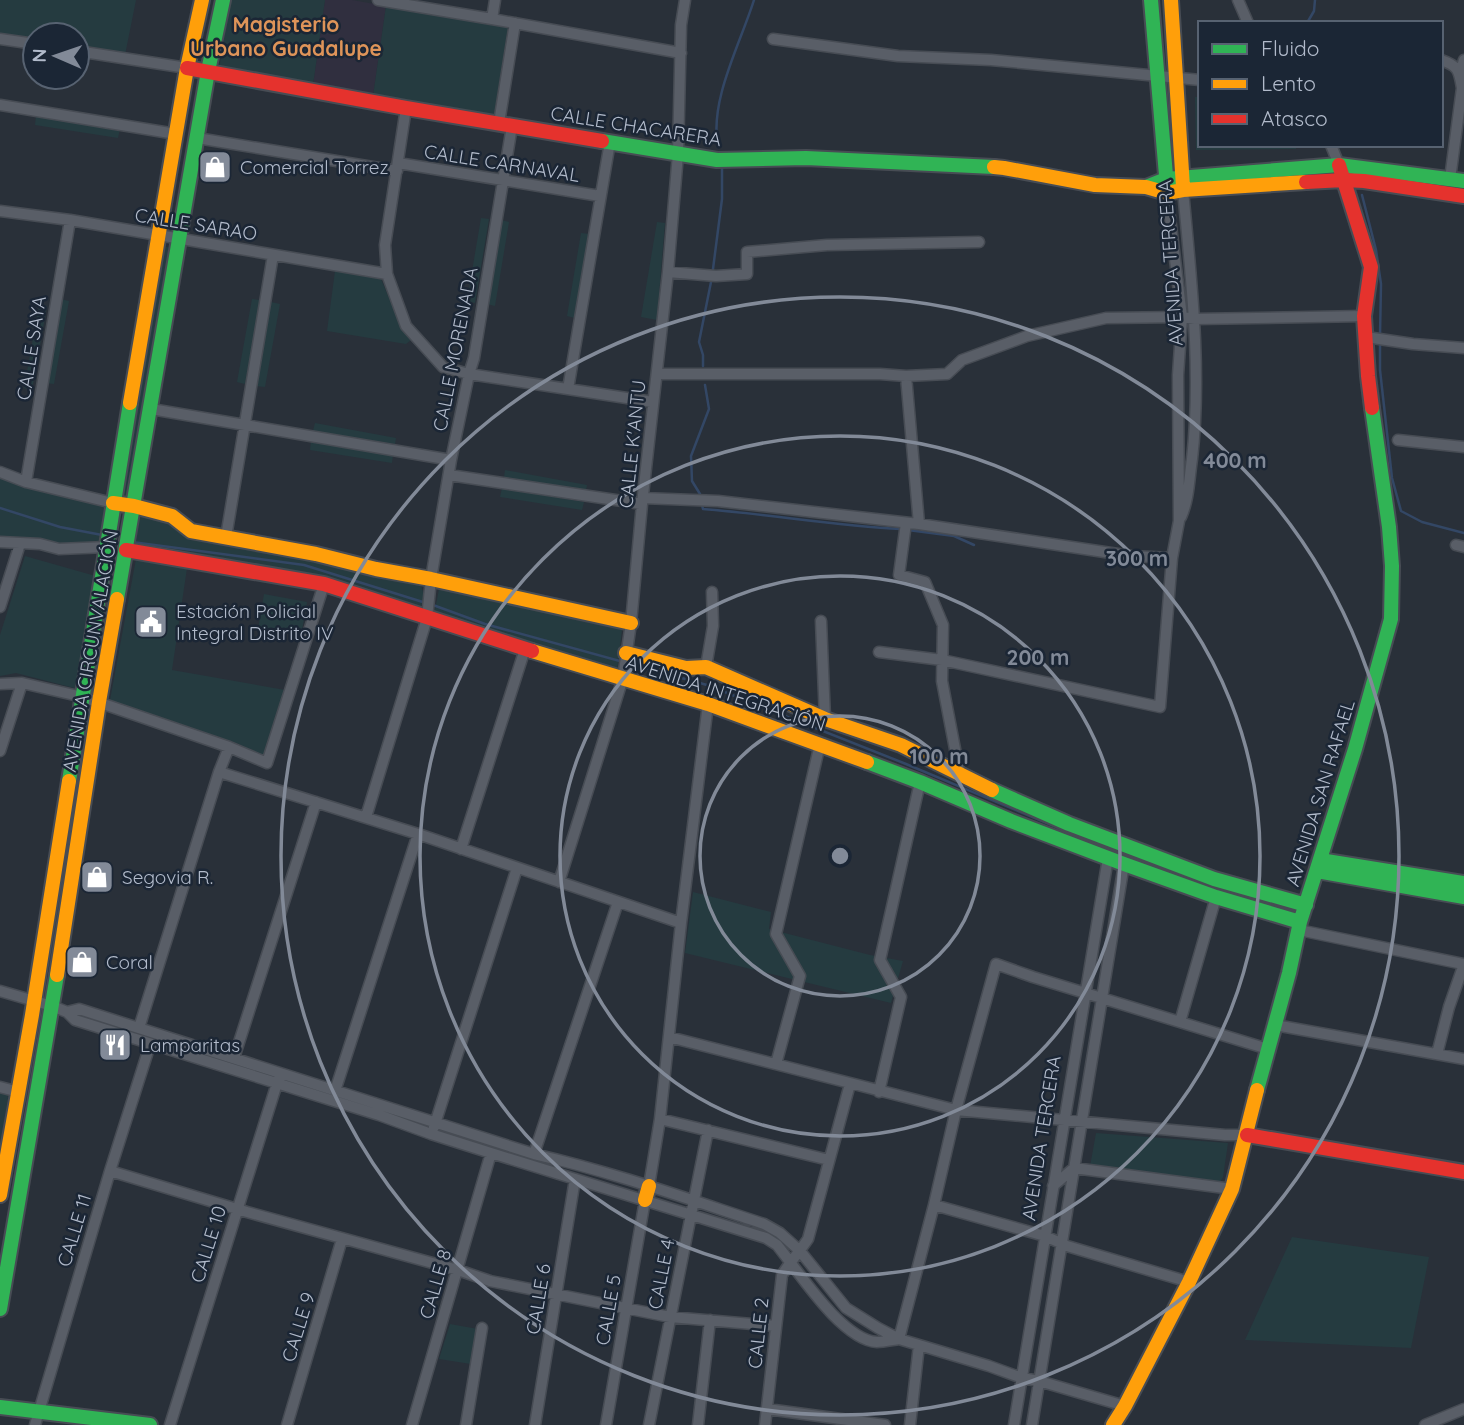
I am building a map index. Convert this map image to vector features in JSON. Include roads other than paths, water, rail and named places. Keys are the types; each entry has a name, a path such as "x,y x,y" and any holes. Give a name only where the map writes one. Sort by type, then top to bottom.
{"street":[{"name":"AVENIDA CIRCUNVALACIÓN","path":"0,1195 34,1002 113,503 187,68 202,0"},
{"name":"AVENIDA CIRCUNVALACIÓN","path":"0,1309 52,1006 99,702 208,72 223,0"},
{"path":"378,0 423,4 681,53"},
{"path":"492,19 495,0"},
{"name":"CALLE K'ANTU","path":"559,882 625,664 631,622 668,272 678,154 681,25 685,0"},
{"name":"AVENIDA TERCERA","path":"942,660 1160,707 1172,558 1179,521 1178,375 1182,317 1167,186 1151,0"},
{"name":"AVENIDA TERCERA","path":"1171,0 1195,319 1194,438 1186,505 1179,521"},
{"path":"1238,0 1247,21"},
{"name":"CALLE MORENADA","path":"366,817 427,618 451,460 474,358 502,181 515,23"},
{"path":"0,39 21,42"},
{"path":"773,39 898,56 991,61 1198,80"},
{"path":"91,53 187,68"},
{"path":"1183,184 1339,165 1457,180 1462,88 1460,74 1464,60"},
{"path":"1443,62 1454,65 1460,74"},
{"name":"CALLE CHACARERA","path":"187,68 717,160 806,158 1004,168 1095,185 1146,187 1183,184"},
{"path":"0,105 176,134"},
{"path":"406,108 385,245 387,274 407,326 443,367 469,374 653,402"},
{"name":"CALLE CARNAVAL","path":"197,138 600,196"},
{"path":"568,389 610,142"},
{"name":"AVENIDA SAN RAFAEL","path":"1113,1425 1189,1282 1232,1189 1299,926 1359,736 1391,619 1392,566 1389,527 1368,376 1364,316 1371,267 1332,147"},
{"path":"1183,184 1344,180 1464,196"},
{"name":"CALLE SARAO","path":"0,211 70,220 387,274"},
{"name":"CALLE SAYA","path":"26,482 70,220"},
{"path":"668,272 716,276 747,274 747,252 827,245 979,242"},
{"path":"226,537 273,255"},
{"path":"657,374 947,374 962,360 1027,336 1106,318 1364,316"},
{"path":"1366,337 1464,348"},
{"path":"906,376 919,524"},
{"path":"151,410 451,460"},
{"path":"1398,440 1464,447"},
{"name":"AVENIDA INTEGRACIÓN","path":"0,472 26,482 172,516 191,531 316,554 631,622"},
{"path":"449,475 643,501 718,501 919,524 1132,556 1172,558"},
{"path":"906,523 899,575 925,582 943,625 942,681 960,775"},
{"path":"0,542 40,544 59,549 108,540"},
{"name":"AVENIDA INTEGRACIÓN","path":"127,543 206,563 324,584 525,649 625,664 706,667 825,719 901,745 1069,824 1214,879 1306,905"},
{"path":"0,607 20,544"},
{"path":"0,684 22,683 83,697 267,762 324,584"},
{"path":"706,667 713,625 712,592"},
{"path":"821,621 825,719"},
{"path":"461,849 525,649"},
{"path":"879,652 942,660"},
{"name":"AVENIDA INTEGRACIÓN","path":"625,664 708,704 920,782 1108,858 1299,926"},
{"path":"0,751 22,683"},
{"name":"CALLE 5","path":"606,1425 660,1119 708,704"},
{"path":"776,1064 800,976 776,933 820,744"},
{"path":"139,1028 229,747"},
{"path":"219,772 366,817 681,923"},
{"path":"879,1092 901,997 880,960 920,782"},
{"path":"234,1058 316,802"},
{"path":"335,1091 418,834"},
{"name":"AVENIDA TERCERA","path":"1014,1425 1108,858"},
{"name":"AVENIDA TERCERA","path":"1032,1425 1124,864"},
{"path":"1319,866 1464,883"},
{"path":"1319,866 1464,897"},
{"path":"431,1134 517,868"},
{"path":"1180,1021 1216,897"},
{"path":"534,1154 618,902"},
{"path":"1299,926 1464,964 1437,1054"},
{"path":"899,1339 956,1110 996,964 1268,1049"},
{"path":"0,991 52,1006 67,1012 75,1020 150,1045 335,1091 534,1154 582,1165 691,1214 766,1238 777,1245 845,1327 876,1342 899,1339"},
{"path":"67,1012 79,1009 234,1058 278,1078 431,1134 575,1180 693,1201 764,1224 780,1233 800,1251 846,1308 899,1339 1022,1378 1125,1406"},
{"path":"1275,1025 1464,1059"},
{"path":"669,1037 956,1110 1247,1135 1464,1172"},
{"name":"CALLE 11","path":"36,1418 150,1045"},
{"name":"CALLE 10","path":"170,1425 278,1078"},
{"path":"800,1251 808,1239 850,1084"},
{"path":"0,1087 19,1092"},
{"path":"660,1119 829,1160"},
{"name":"CALLE 4","path":"649,1425 708,1130"},
{"name":"CALLE 8","path":"412,1425 491,1153"},
{"path":"1053,1186 1074,1168 1232,1189"},
{"path":"110,1171 490,1281 670,1317 776,1326"},
{"name":"CALLE 6","path":"535,1425 575,1180"},
{"path":"934,1205 1045,1236 1189,1282"},
{"name":"CALLE 9","path":"287,1425 342,1239"},
{"name":"CALLE 2","path":"765,1425 782,1275 800,1251"},
{"path":"698,1425 709,1321"},
{"path":"466,1425 482,1328"},
{"path":"910,1425 919,1345"},
{"path":"0,1407 36,1418 150,1425"},
{"path":"767,1409 885,1425"},
{"path":"1424,1425 1464,1409"}],"waterway":[{"path":"718,145 716,128 722,91 754,0"},
{"path":"1308,21 1314,11 1315,0"},
{"path":"713,269 722,199 722,168"},
{"path":"1362,195 1376,250 1381,284 1380,335"},
{"path":"703,366 699,342 711,282"},
{"path":"1380,342 1380,370 1392,478 1401,511 1422,522 1464,533"},
{"path":"701,498 692,481 691,456 709,409 705,385"},
{"path":"702,505 703,509 901,529"},
{"path":"0,508 60,527 102,535"},
{"path":"908,530 954,536 974,545"},
{"path":"132,542 304,565 426,603"},
{"path":"433,605 485,624 707,685 1180,876 1209,884"},
{"path":"1236,892 1286,907"}],"place":[{"name":"Comercial Torrez","path":"215,167"},
{"name":"Estación Policial Integral Distrito IV","path":"151,622"},
{"name":"Segovia R.","path":"97,877"},
{"name":"Coral","path":"82,962"},
{"name":"Lamparitas","path":"115,1045"}],"district":[{"name":"Magisterio Urbano Guadalupe","path":"286,36"}]}
